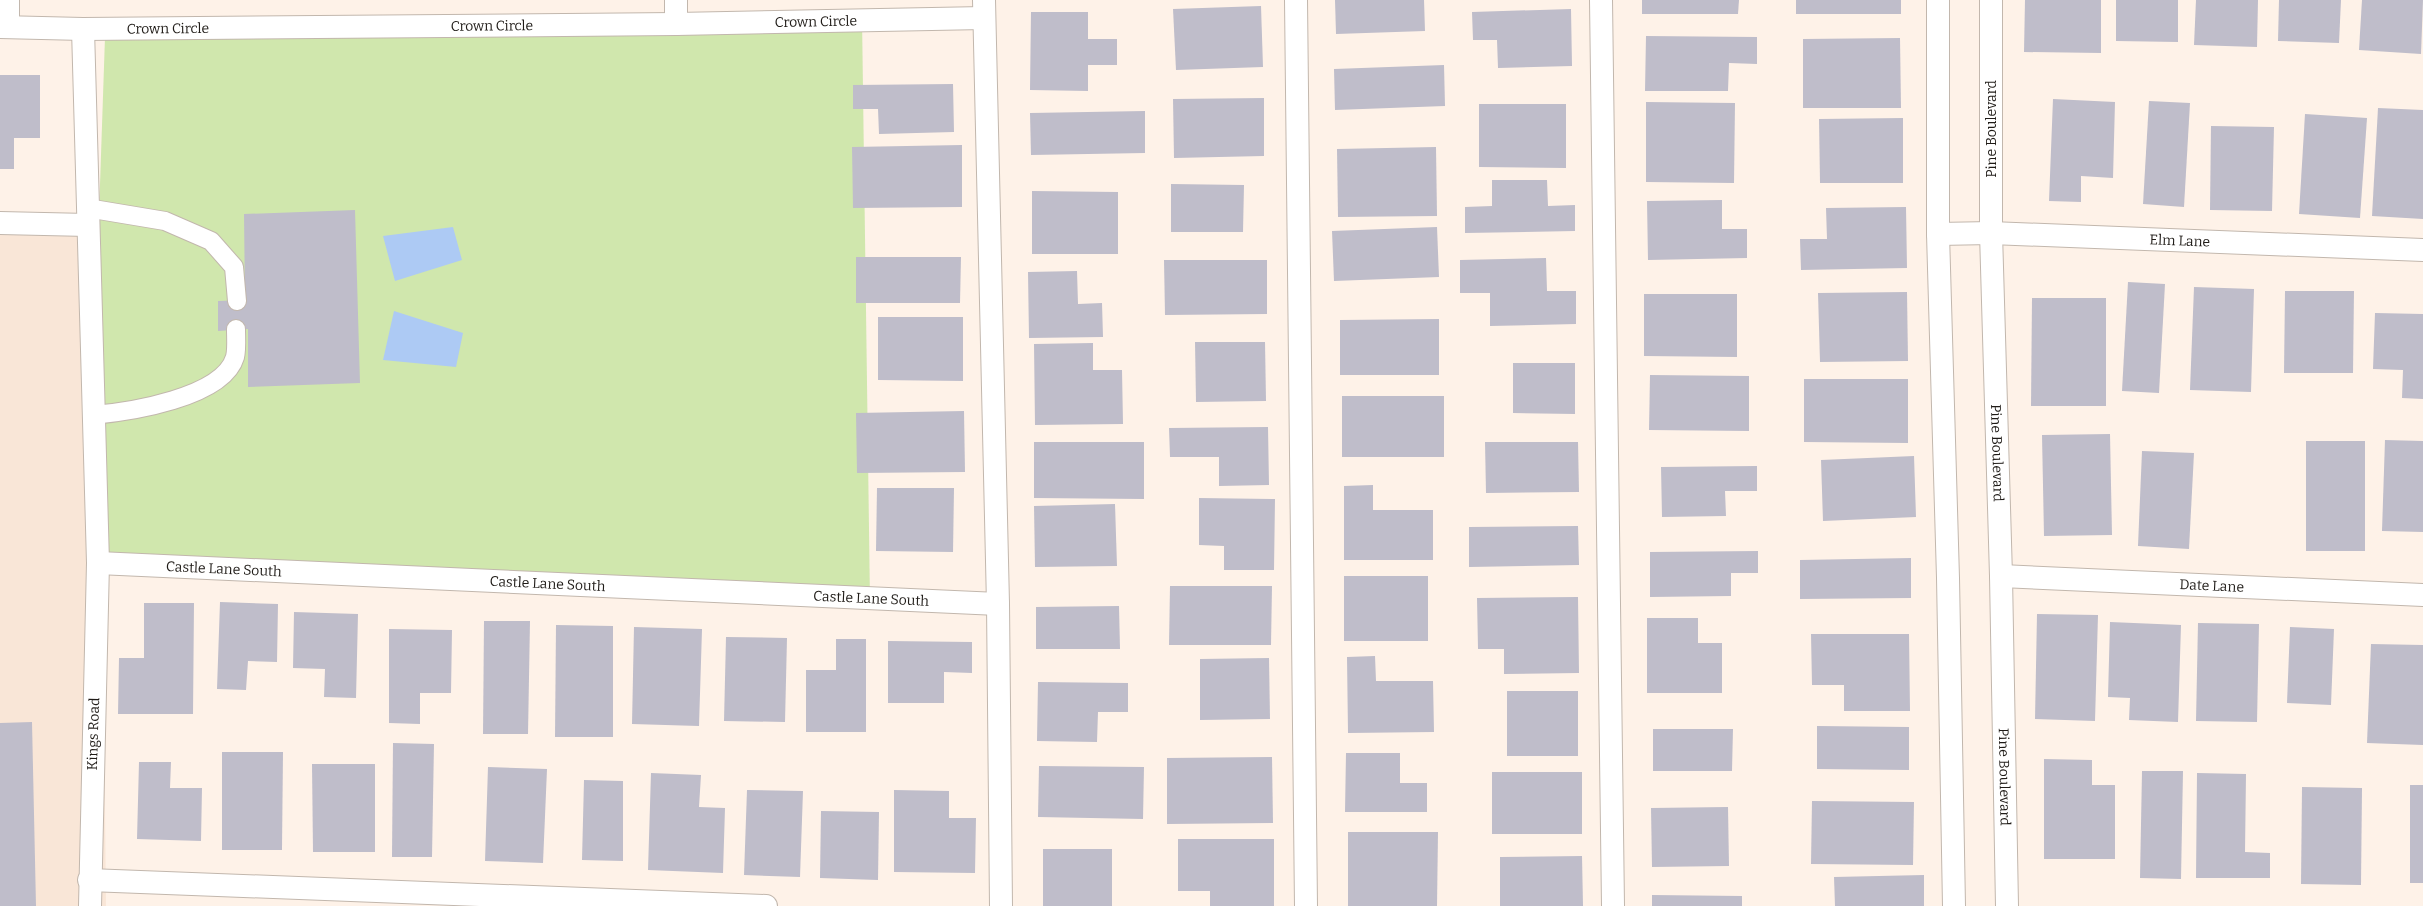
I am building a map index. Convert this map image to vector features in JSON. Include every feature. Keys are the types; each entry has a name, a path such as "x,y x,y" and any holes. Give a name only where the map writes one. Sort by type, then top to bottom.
{"street":[{"path":"4,27 8,0"},
{"path":"676,0 676,24"},
{"path":"1296,0 1306,906"},
{"path":"1601,0 1613,906"},
{"path":"1938,0 1938,234 1948,578 1954,906"},
{"name":"Pine Boulevard","path":"1991,0 1991,233 2001,576 2007,906"},
{"path":"984,9 998,604 1001,906"},
{"name":"Crown Circle","path":"4,27 83,29 676,24 984,9"},
{"name":"Kings Road","path":"83,29 92,415 98,563 89,880 90,906"},
{"path":"0,222 88,216"},
{"name":"Elm Lane","path":"1938,234 1991,233 2423,250"},
{"name":"Castle Lane South","path":"98,563 998,604"},
{"name":"Date Lane","path":"2001,576 2423,595"},
{"path":"89,880 766,906"}],"lane":[{"path":"88,216 165,221 211,241 234,267 237,301"},
{"path":"92,415 134,411 192,394 223,376 235,357 236,329"}],"shaded area":[{"path":"0,212 99,214 106,906 0,906"}],"green space":[{"path":"862,17 870,602 104,568 99,214 105,37"}],"water":[{"path":"453,227 462,260 395,281 383,236"},
{"path":"394,311 463,333 456,367 383,360"}],"building":[{"path":"1335,0 1424,0 1425,31 1336,34"},
{"path":"1642,0 1739,0 1738,14 1642,14"},
{"path":"1796,0 1901,0 1901,14 1796,14"},
{"path":"2025,0 2101,0 2101,53 2024,52"},
{"path":"2116,0 2178,0 2178,42 2116,41"},
{"path":"2196,0 2258,0 2257,47 2194,45"},
{"path":"2279,0 2341,0 2339,43 2278,41"},
{"path":"2362,0 2423,0 2421,54 2359,50"},
{"path":"1261,6 1263,67 1176,70 1173,9"},
{"path":"1571,9 1572,66 1498,68 1497,40 1473,40 1472,12"},
{"path":"1031,12 1088,12 1088,39 1117,39 1117,65 1088,65 1088,91 1030,90"},
{"path":"1646,36 1757,37 1757,64 1729,63 1728,91 1645,91"},
{"path":"1900,38 1901,108 1803,108 1803,39"},
{"path":"1444,65 1445,106 1335,110 1334,69"},
{"path":"0,75 40,75 40,138 14,138 14,169 0,169"},
{"path":"953,84 954,132 879,134 878,109 853,109 853,85"},
{"path":"1264,98 1264,156 1174,158 1173,99"},
{"path":"2053,99 2115,102 2113,178 2081,176 2081,202 2049,201"},
{"path":"2149,101 2190,103 2184,207 2143,204"},
{"path":"1646,102 1735,103 1734,183 1646,182"},
{"path":"1479,104 1566,104 1566,168 1479,167"},
{"path":"2378,108 2423,110 2423,219 2372,216"},
{"path":"1145,111 1145,153 1031,155 1030,113"},
{"path":"2305,114 2367,118 2360,218 2299,214"},
{"path":"1903,118 1903,183 1820,183 1819,119"},
{"path":"2211,126 2274,127 2272,211 2210,210"},
{"path":"962,145 962,207 853,208 852,147"},
{"path":"1436,147 1437,216 1338,217 1337,149"},
{"path":"1492,180 1547,180 1548,206 1575,205 1575,231 1465,233 1465,207 1492,206"},
{"path":"1171,184 1244,185 1243,232 1171,232"},
{"path":"1032,191 1118,192 1118,254 1032,254"},
{"path":"1722,200 1722,229 1747,229 1747,258 1648,260 1647,201"},
{"path":"1906,207 1907,268 1801,270 1800,239 1827,239 1826,208"},
{"path":"355,210 360,383 248,387 248,329 218,331 218,301 245,300 244,214"},
{"path":"1437,227 1439,277 1334,281 1332,231"},
{"path":"856,257 961,257 960,303 856,303"},
{"path":"1546,258 1547,291 1576,291 1576,324 1490,326 1490,293 1460,293 1460,260"},
{"path":"1164,260 1267,260 1267,314 1165,315"},
{"path":"1077,271 1078,304 1102,303 1103,337 1029,338 1028,272"},
{"path":"2128,282 2165,284 2159,393 2122,391"},
{"path":"2194,287 2254,289 2251,392 2190,390"},
{"path":"2285,291 2354,291 2353,373 2284,373"},
{"path":"1907,292 1908,361 1820,362 1818,293"},
{"path":"1644,294 1737,294 1737,357 1644,356"},
{"path":"2032,298 2106,298 2106,406 2031,406"},
{"path":"2375,313 2423,314 2423,399 2402,398 2403,370 2373,369"},
{"path":"878,317 963,317 963,381 878,380"},
{"path":"1439,319 1439,375 1340,375 1340,320"},
{"path":"1195,342 1265,342 1266,401 1196,402"},
{"path":"1093,343 1093,370 1122,370 1123,424 1035,425 1034,344"},
{"path":"1513,363 1575,363 1575,414 1513,413"},
{"path":"1650,375 1749,376 1749,431 1649,430"},
{"path":"1804,379 1908,379 1908,443 1804,442"},
{"path":"1342,396 1444,396 1444,457 1342,457"},
{"path":"964,411 965,472 857,473 856,413"},
{"path":"1268,427 1269,485 1219,486 1219,457 1170,457 1169,428"},
{"path":"2110,434 2112,535 2044,536 2042,435"},
{"path":"2385,440 2423,441 2423,532 2382,531"},
{"path":"2306,441 2365,441 2365,551 2306,551"},
{"path":"1034,442 1144,442 1144,499 1034,498"},
{"path":"1485,442 1578,442 1579,492 1486,493"},
{"path":"2142,451 2194,453 2189,549 2138,546"},
{"path":"1914,456 1916,517 1823,521 1821,460"},
{"path":"1757,466 1757,491 1725,491 1726,516 1662,517 1661,467"},
{"path":"1373,485 1373,510 1433,510 1433,560 1344,560 1344,486"},
{"path":"877,488 954,488 953,552 876,551"},
{"path":"1199,498 1275,499 1274,570 1224,570 1224,546 1199,545"},
{"path":"1115,504 1117,566 1035,567 1034,506"},
{"path":"1578,526 1579,565 1469,567 1469,527"},
{"path":"1758,551 1758,573 1731,573 1731,596 1650,597 1650,552"},
{"path":"1911,558 1911,598 1800,599 1800,560"},
{"path":"1344,576 1428,576 1428,641 1344,641"},
{"path":"1170,586 1272,586 1271,645 1169,645"},
{"path":"1578,597 1579,673 1504,674 1504,649 1478,649 1477,598"},
{"path":"220,602 278,604 277,662 248,661 246,690 217,689"},
{"path":"144,603 194,603 193,714 118,714 119,658 144,658"},
{"path":"1119,606 1120,649 1036,649 1036,607"},
{"path":"294,612 358,614 356,698 324,697 325,669 293,668"},
{"path":"2037,614 2098,615 2095,721 2035,719"},
{"path":"1647,618 1698,618 1698,643 1722,643 1722,693 1647,693"},
{"path":"484,621 530,621 528,734 483,734"},
{"path":"2110,622 2181,625 2178,722 2129,720 2130,698 2108,697"},
{"path":"2198,623 2259,624 2257,722 2196,721"},
{"path":"556,625 613,626 613,737 555,737"},
{"path":"634,627 702,629 699,726 632,724"},
{"path":"2290,627 2334,629 2331,705 2287,703"},
{"path":"389,629 452,630 451,693 420,693 420,724 389,723"},
{"path":"1811,634 1909,634 1910,711 1844,711 1844,685 1812,685"},
{"path":"726,637 787,638 785,722 724,721"},
{"path":"836,639 866,639 866,732 806,732 806,670 836,670"},
{"path":"888,641 972,642 972,673 944,672 944,703 888,703"},
{"path":"2371,644 2423,645 2423,745 2367,743"},
{"path":"1375,656 1376,681 1433,681 1434,732 1348,733 1347,657"},
{"path":"1269,658 1270,719 1200,720 1200,659"},
{"path":"1038,682 1128,683 1128,712 1098,712 1097,742 1037,741"},
{"path":"1507,691 1578,691 1578,756 1507,756"},
{"path":"32,722 36,906 0,906 0,723"},
{"path":"1817,726 1909,727 1909,770 1817,769"},
{"path":"1653,729 1733,729 1732,771 1653,771"},
{"path":"393,743 434,744 432,857 392,857"},
{"path":"222,752 283,752 282,850 222,850"},
{"path":"1346,753 1400,753 1400,783 1427,783 1427,812 1345,812"},
{"path":"1272,757 1273,823 1167,824 1167,758"},
{"path":"2044,759 2092,760 2092,785 2115,785 2115,859 2044,859"},
{"path":"139,762 171,762 170,788 202,788 201,841 137,839"},
{"path":"312,764 375,764 375,852 313,852"},
{"path":"1039,766 1144,767 1143,819 1038,817"},
{"path":"488,767 547,769 543,863 485,861"},
{"path":"2142,771 2183,771 2181,879 2140,878"},
{"path":"1492,772 1582,772 1582,834 1492,834"},
{"path":"651,773 701,775 699,807 725,808 723,873 648,870"},
{"path":"2197,773 2246,774 2245,852 2270,853 2270,878 2196,878"},
{"path":"584,780 623,781 623,861 582,860"},
{"path":"2410,785 2423,785 2423,883 2410,883"},
{"path":"2302,787 2362,788 2361,885 2301,884"},
{"path":"747,790 803,791 800,877 744,875"},
{"path":"894,790 949,791 949,818 976,818 975,873 894,872"},
{"path":"1812,801 1914,802 1913,865 1811,864"},
{"path":"1728,807 1729,866 1652,867 1651,808"},
{"path":"821,811 879,812 878,880 820,878"},
{"path":"1348,832 1438,832 1437,906 1348,906"},
{"path":"1178,839 1274,839 1274,906 1210,906 1210,891 1178,891"},
{"path":"1043,849 1112,849 1112,906 1043,906"},
{"path":"1582,856 1583,906 1500,906 1500,857"},
{"path":"1924,875 1924,906 1835,906 1834,877"},
{"path":"1652,895 1742,896 1742,906 1652,906"}]}
